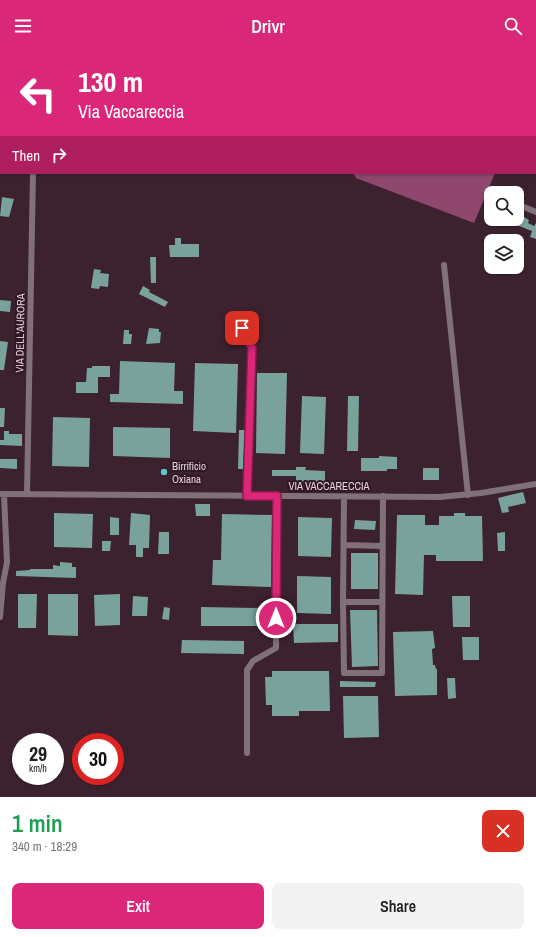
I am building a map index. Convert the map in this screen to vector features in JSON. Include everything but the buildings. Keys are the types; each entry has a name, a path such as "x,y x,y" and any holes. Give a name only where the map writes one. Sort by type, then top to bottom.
{"street":[{"name":"VIA DELL'AURORA","path":"27,494 33,174"},
{"path":"524,207 536,212"},
{"path":"444,265 468,495"},
{"path":"242,328 252,348 247,496"},
{"name":"VIA VACCARECCIA","path":"2,494 440,497 468,495 536,484"},
{"path":"0,617 3,583 7,562 2,494"},
{"path":"248,753 247,670 253,661 276,648 277,496"},
{"path":"344,497 344,673 382,673 381,546 383,496"},
{"path":"344,545 381,546"},
{"path":"343,602 381,602"}],"shaded area":[{"path":"354,174 495,174 490,186 484,186 484,199 474,223 356,178"}],"place":[{"name":"Birrificio Oxiana","path":"164,472"}],"route":[{"path":"242,328 252,348 247,496 277,496 276,618"}]}
